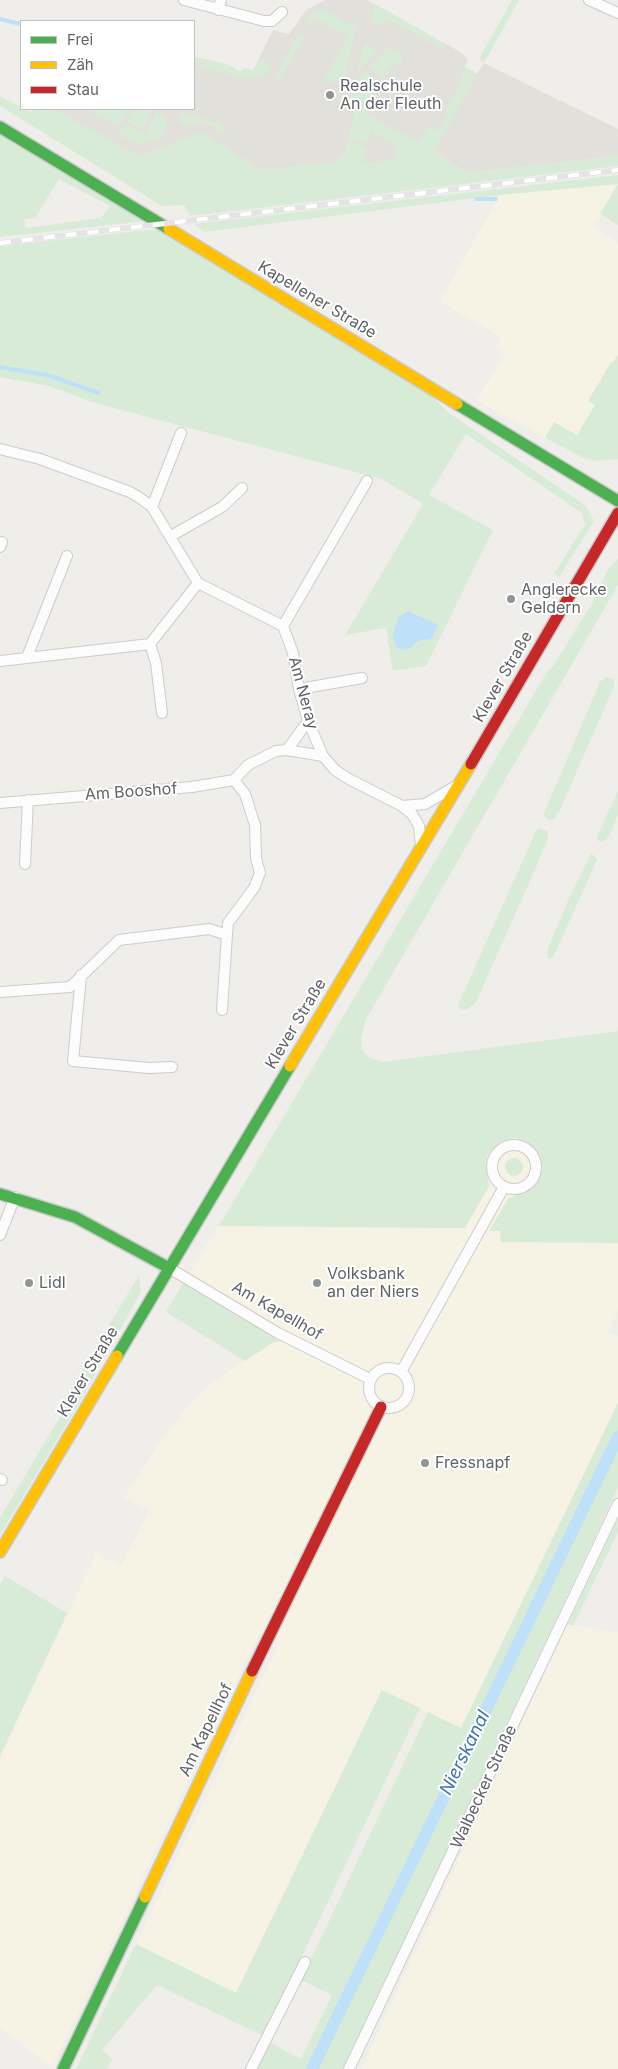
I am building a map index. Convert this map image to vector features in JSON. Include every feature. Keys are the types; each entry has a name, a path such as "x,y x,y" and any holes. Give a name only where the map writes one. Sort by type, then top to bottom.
{"main road":[{"name":"Kapellener Straße","path":"0,127 618,500"},
{"name":"Klever Straße","path":"0,1552 618,513"},
{"path":"0,1194 15,1197 87,1223 169,1268"},
{"name":"Am Kapellhof","path":"63,2069 381,1406"}],"street":[{"path":"184,0 219,5 264,21 272,21 282,12"},
{"path":"589,0 618,13"},
{"path":"152,507 181,433"},
{"path":"0,449 40,459 130,492 152,507 198,584 284,626 367,481"},
{"path":"171,536 222,507 242,488"},
{"path":"28,658 67,556"},
{"path":"0,661 150,644 198,584"},
{"name":"Am Neray","path":"284,626 293,654 299,690 308,721 323,756 335,770 402,806 412,814 419,826 420,848"},
{"path":"150,644 156,663 162,713"},
{"path":"299,690 362,678"},
{"path":"287,750 308,721"},
{"path":"222,1010 228,923 254,888 260,873 256,858 255,825 245,794 234,780 248,765 276,751 287,750 323,756"},
{"name":"Am Booshof","path":"0,803 192,787 234,780"},
{"path":"402,806 425,804 458,784"},
{"path":"26,864 28,800"},
{"path":"0,992 70,987 119,940 209,929 226,935"},
{"path":"81,975 73,1061 149,1068 172,1067"},
{"path":"513,1145 520,1146 532,1154 535,1161 534,1175 531,1181 518,1189 504,1187 494,1176 493,1162 500,1150 513,1145"},
{"path":"401,1372 504,1187"},
{"path":"0,1234 15,1197"},
{"name":"Am Kapellhof","path":"169,1268 278,1333 370,1379"},
{"path":"388,1367 401,1372 409,1384 406,1398 395,1407 381,1406 370,1395 368,1387 370,1379 380,1369 388,1367"},
{"name":"Walbecker Straße","path":"349,2069 618,1504"},
{"path":"251,2069 305,1962"}],"shaded area":[{"name":"Realschule An der Fleuth","path":"325,0 367,0 462,53 468,60 465,67 477,74 484,63 618,129 618,156 467,173 434,152 405,171 167,194 30,112 35,110 195,110 195,57 226,64 240,72 244,68 253,71 273,30 289,34 306,10"},
{"path":"618,184 593,226 618,244 618,459 597,461 563,448 477,400 506,352 496,346 501,337 440,301 500,195"},
{"path":"515,1138 527,1142 539,1154 541,1173 533,1187 508,1199 500,1230 501,1242 618,1243 618,1310 608,1332 618,1337 618,1403 461,1728 381,1690 236,1993 136,1944 280,1642 260,1632 52,2067 0,2028 0,1759 96,1554 121,1566 149,1511 124,1498 158,1445 185,1410 210,1384 272,1343 289,1339 186,1278 219,1226 465,1228 489,1186 486,1164 488,1154 499,1142"},
{"path":"568,1624 618,1633 618,2069 361,2069"}],"green space":[{"path":"512,0 519,0 484,63 480,60 480,57"},
{"path":"375,4 444,43 444,48 442,49 386,18 379,25 371,21"},
{"path":"321,8 356,28 345,75 337,82 323,81 348,36 315,18 311,25 306,23 310,14"},
{"path":"303,33 306,34 280,79 275,77 297,37 300,39"},
{"path":"365,43 377,51 359,71 357,69"},
{"path":"388,47 404,55 400,65 394,62 383,78 371,66"},
{"path":"195,57 226,64 240,72 244,68 254,71 259,59 272,67 264,77 250,76 249,79 201,67 202,63 195,64"},
{"path":"465,67 477,74 434,152 466,173 618,156 618,166 190,216 184,205 162,206 0,106 0,96 20,107 20,110 30,112 35,110 55,110 140,156 201,132 261,169 336,162 343,155 347,142 366,147 362,161 364,163 394,160 398,146 371,131 366,144 348,139 355,108 355,105 349,100 352,86 365,71 381,84 365,113 419,143 429,126 439,131 448,115 444,113 463,79 460,75"},
{"path":"90,110 127,110 119,126"},
{"path":"133,110 152,110 142,129 127,121"},
{"path":"157,112 167,119 163,134 159,138 140,145 119,135 125,124 144,135"},
{"path":"181,113 218,122 218,125 229,128 223,133 207,123 200,122 186,127 179,121"},
{"path":"0,134 146,221 0,237","holes":["59,179 110,206 101,218 26,228 24,219 35,218"]},
{"path":"618,175 618,184 500,195 205,232 194,224"},
{"path":"618,184 618,225 600,214"},
{"path":"157,229 428,393 449,413 586,506 594,521 559,577 554,574 585,524 582,513 466,434 429,495 493,530 426,666 393,671 386,628 345,635 423,504 382,479 95,403 49,386 0,377 0,246","holes":["409,611 427,621 432,639 418,641 411,648 398,617"]},
{"path":"618,355 618,459 597,461 584,458 545,438 554,422 577,435 595,405 588,401 611,362"},
{"path":"618,559 618,585 365,1021 361,1039 362,1050 369,1057 382,1062 618,1031 618,1243 501,1242 500,1231 489,1231 508,1199 533,1187 541,1173 539,1154 527,1142 515,1138 499,1142 488,1154 486,1164 489,1186 465,1228 219,1226 547,672 553,666 593,602 607,571"},
{"path":"605,677 614,679 614,686 560,810 554,819 550,820 545,817 544,813 600,682"},
{"path":"618,791 618,815 606,840 601,842 597,840 598,834"},
{"path":"539,828 547,831 548,838 534,872 476,1002 468,1009 462,1010 458,1006 462,996"},
{"path":"591,854 597,860 556,951 552,958 547,958 548,948 570,896"},
{"path":"510,1158 518,1158 523,1163 521,1174 510,1176 505,1171 505,1163"},
{"path":"139,1275 141,1292 72,1415 0,1535 0,1518 64,1410 60,1407"},
{"path":"186,1278 289,1339 272,1343 245,1361 166,1312"},
{"path":"618,1403 618,1488 344,2069 256,2069 270,2043 301,2059 332,1995 301,1980 428,1712 461,1728"},
{"path":"618,1519 618,1532 573,1626 568,1624"},
{"path":"5,1576 67,1613 0,1756 0,1584"},
{"path":"382,1690 420,1708 264,2036 157,1985 102,2050 113,2060 106,2069 76,2069 136,1944 236,1993"}],"water":[{"path":"409,611 438,625 432,639 418,641 411,648 405,650 396,647 393,636 398,617"}],"waterway":[{"path":"0,19 20,24"},
{"path":"476,199 496,199"},
{"path":"0,367 51,376 98,393"},
{"name":"Nierskanal","path":"312,2069 618,1437"}],"railway":[{"path":"0,243 618,170"}],"traffic: fast":[{"path":"0,127 169,229"},
{"path":"457,404 618,501"},
{"path":"117,1356 290,1066"},
{"path":"0,1194 75,1217 169,1268"},
{"path":"63,2069 145,1897"}],"traffic: slow":[{"path":"169,229 457,404"},
{"path":"290,1066 471,764"},
{"path":"0,1552 117,1356"},
{"path":"145,1897 252,1671"}],"traffic: jam":[{"path":"471,764 618,513"},
{"path":"252,1671 381,1407"}],"place":[{"name":"Realschule An der Fleuth","path":"330,95"},
{"name":"Anglerecke Geldern","path":"511,599"},
{"name":"Lidl","path":"29,1283"},
{"name":"Volksbank an der Niers","path":"317,1283"},
{"name":"Fressnapf","path":"425,1463"}]}
